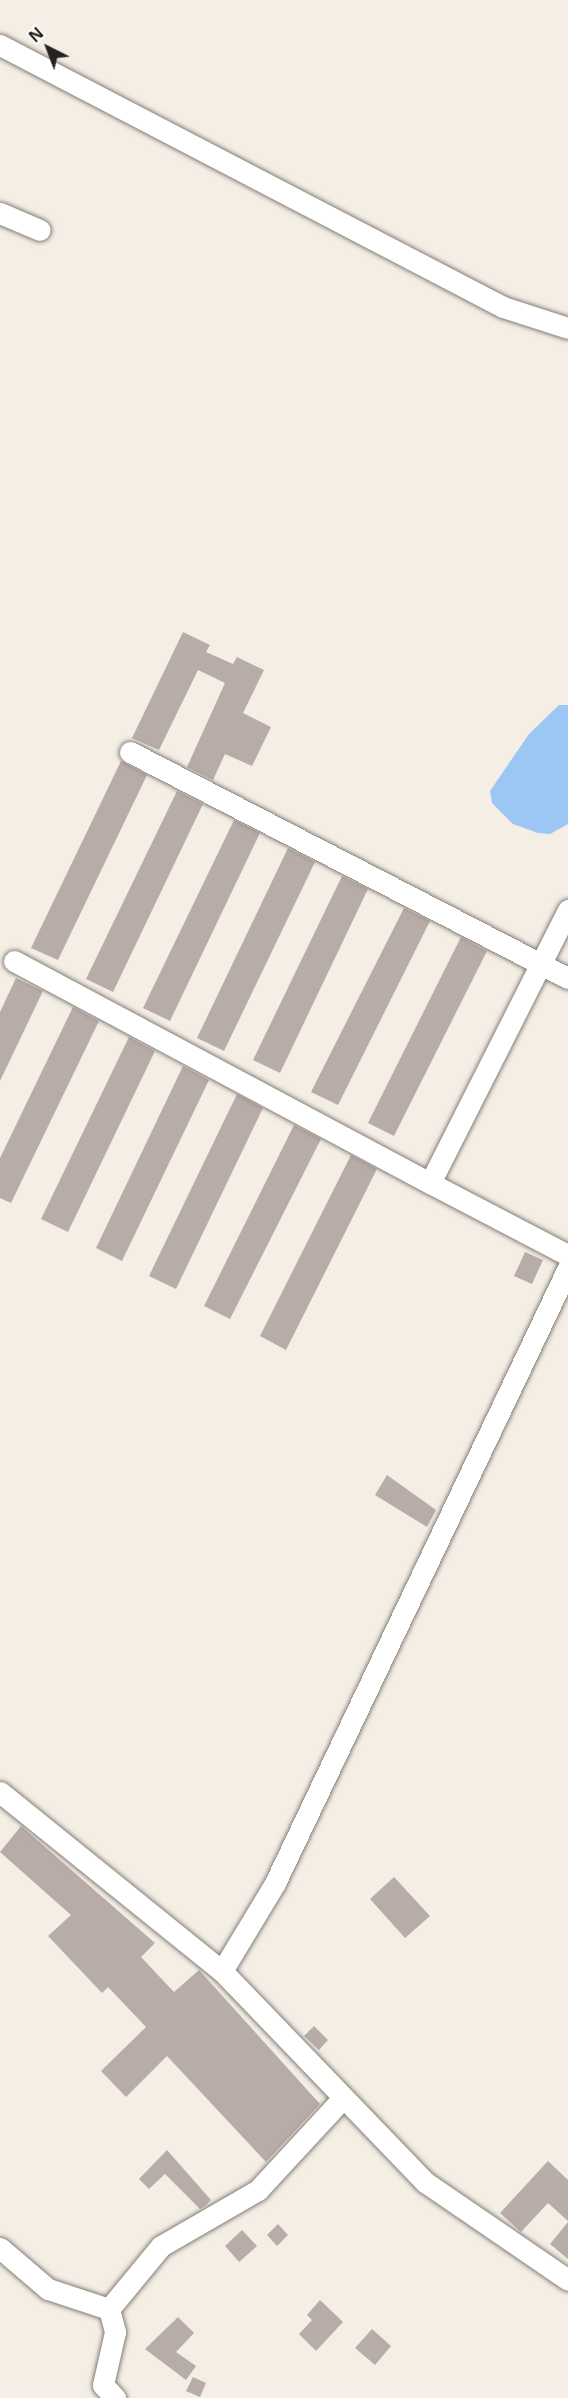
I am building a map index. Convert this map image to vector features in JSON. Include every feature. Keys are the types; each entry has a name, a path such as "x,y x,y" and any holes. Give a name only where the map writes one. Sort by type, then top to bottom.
{"street":[{"path":"0,45 502,307 568,328"},
{"path":"0,213 40,230"},
{"path":"130,752 568,978"},
{"path":"430,1183 539,962 568,909"},
{"path":"14,961 568,1255"},
{"path":"222,1971 275,1883 568,1268"},
{"path":"0,1792 222,1971 341,2100 425,2182 568,2280"},
{"path":"109,2309 161,2246 258,2190 341,2100"},
{"path":"0,2248 48,2289 109,2309"},
{"path":"103,2394 115,2332 109,2309"}],"water":[{"path":"559,705 568,705 568,824 550,834 538,833 513,824 492,803 490,791 529,734"}],"building":[{"path":"183,632 210,645 206,652 233,664 237,657 264,670 243,713 271,727 252,766 225,754 213,780 187,767 225,683 198,670 159,750 132,738"},
{"path":"121,761 147,775 58,960 31,948"},
{"path":"177,791 203,804 113,992 86,979"},
{"path":"234,820 260,833 170,1021 143,1008"},
{"path":"288,848 315,862 224,1051 197,1038"},
{"path":"342,876 368,889 280,1073 253,1060"},
{"path":"404,908 430,921 338,1105 311,1092"},
{"path":"461,937 487,951 394,1136 368,1123"},
{"path":"16,978 43,991 0,1081 0,1012"},
{"path":"73,1007 99,1021 11,1203 0,1198 0,1158"},
{"path":"129,1037 155,1051 68,1232 41,1219"},
{"path":"183,1066 209,1080 122,1261 96,1248"},
{"path":"237,1094 263,1108 176,1289 149,1276"},
{"path":"294,1125 321,1139 230,1319 204,1306"},
{"path":"351,1155 377,1169 286,1350 260,1336"},
{"path":"525,1252 543,1260 532,1284 514,1276"},
{"path":"387,1475 436,1510 427,1527 375,1495"},
{"path":"21,1826 155,1943 141,1957 174,1992 199,1970 320,2104 266,2162 167,2056 126,2097 101,2071 146,2027 108,1987 102,1993 48,1936 71,1915 0,1852"},
{"path":"394,1877 430,1916 405,1938 370,1899"},
{"path":"314,2026 328,2040 319,2050 304,2036"},
{"path":"167,2150 211,2200 205,2206 200,2209 165,2174 149,2189 139,2179"},
{"path":"548,2161 568,2180 568,2221 548,2203 521,2232 500,2213"},
{"path":"568,2222 568,2259 550,2244"},
{"path":"278,2224 288,2235 277,2246 267,2235"},
{"path":"242,2230 257,2246 239,2262 225,2246"},
{"path":"320,2300 343,2322 316,2351 299,2334 312,2320 307,2315"},
{"path":"178,2317 194,2333 176,2352 196,2366 186,2380 145,2349"},
{"path":"372,2329 391,2346 375,2365 355,2348"},
{"path":"193,2377 206,2383 200,2397 186,2391"}]}
